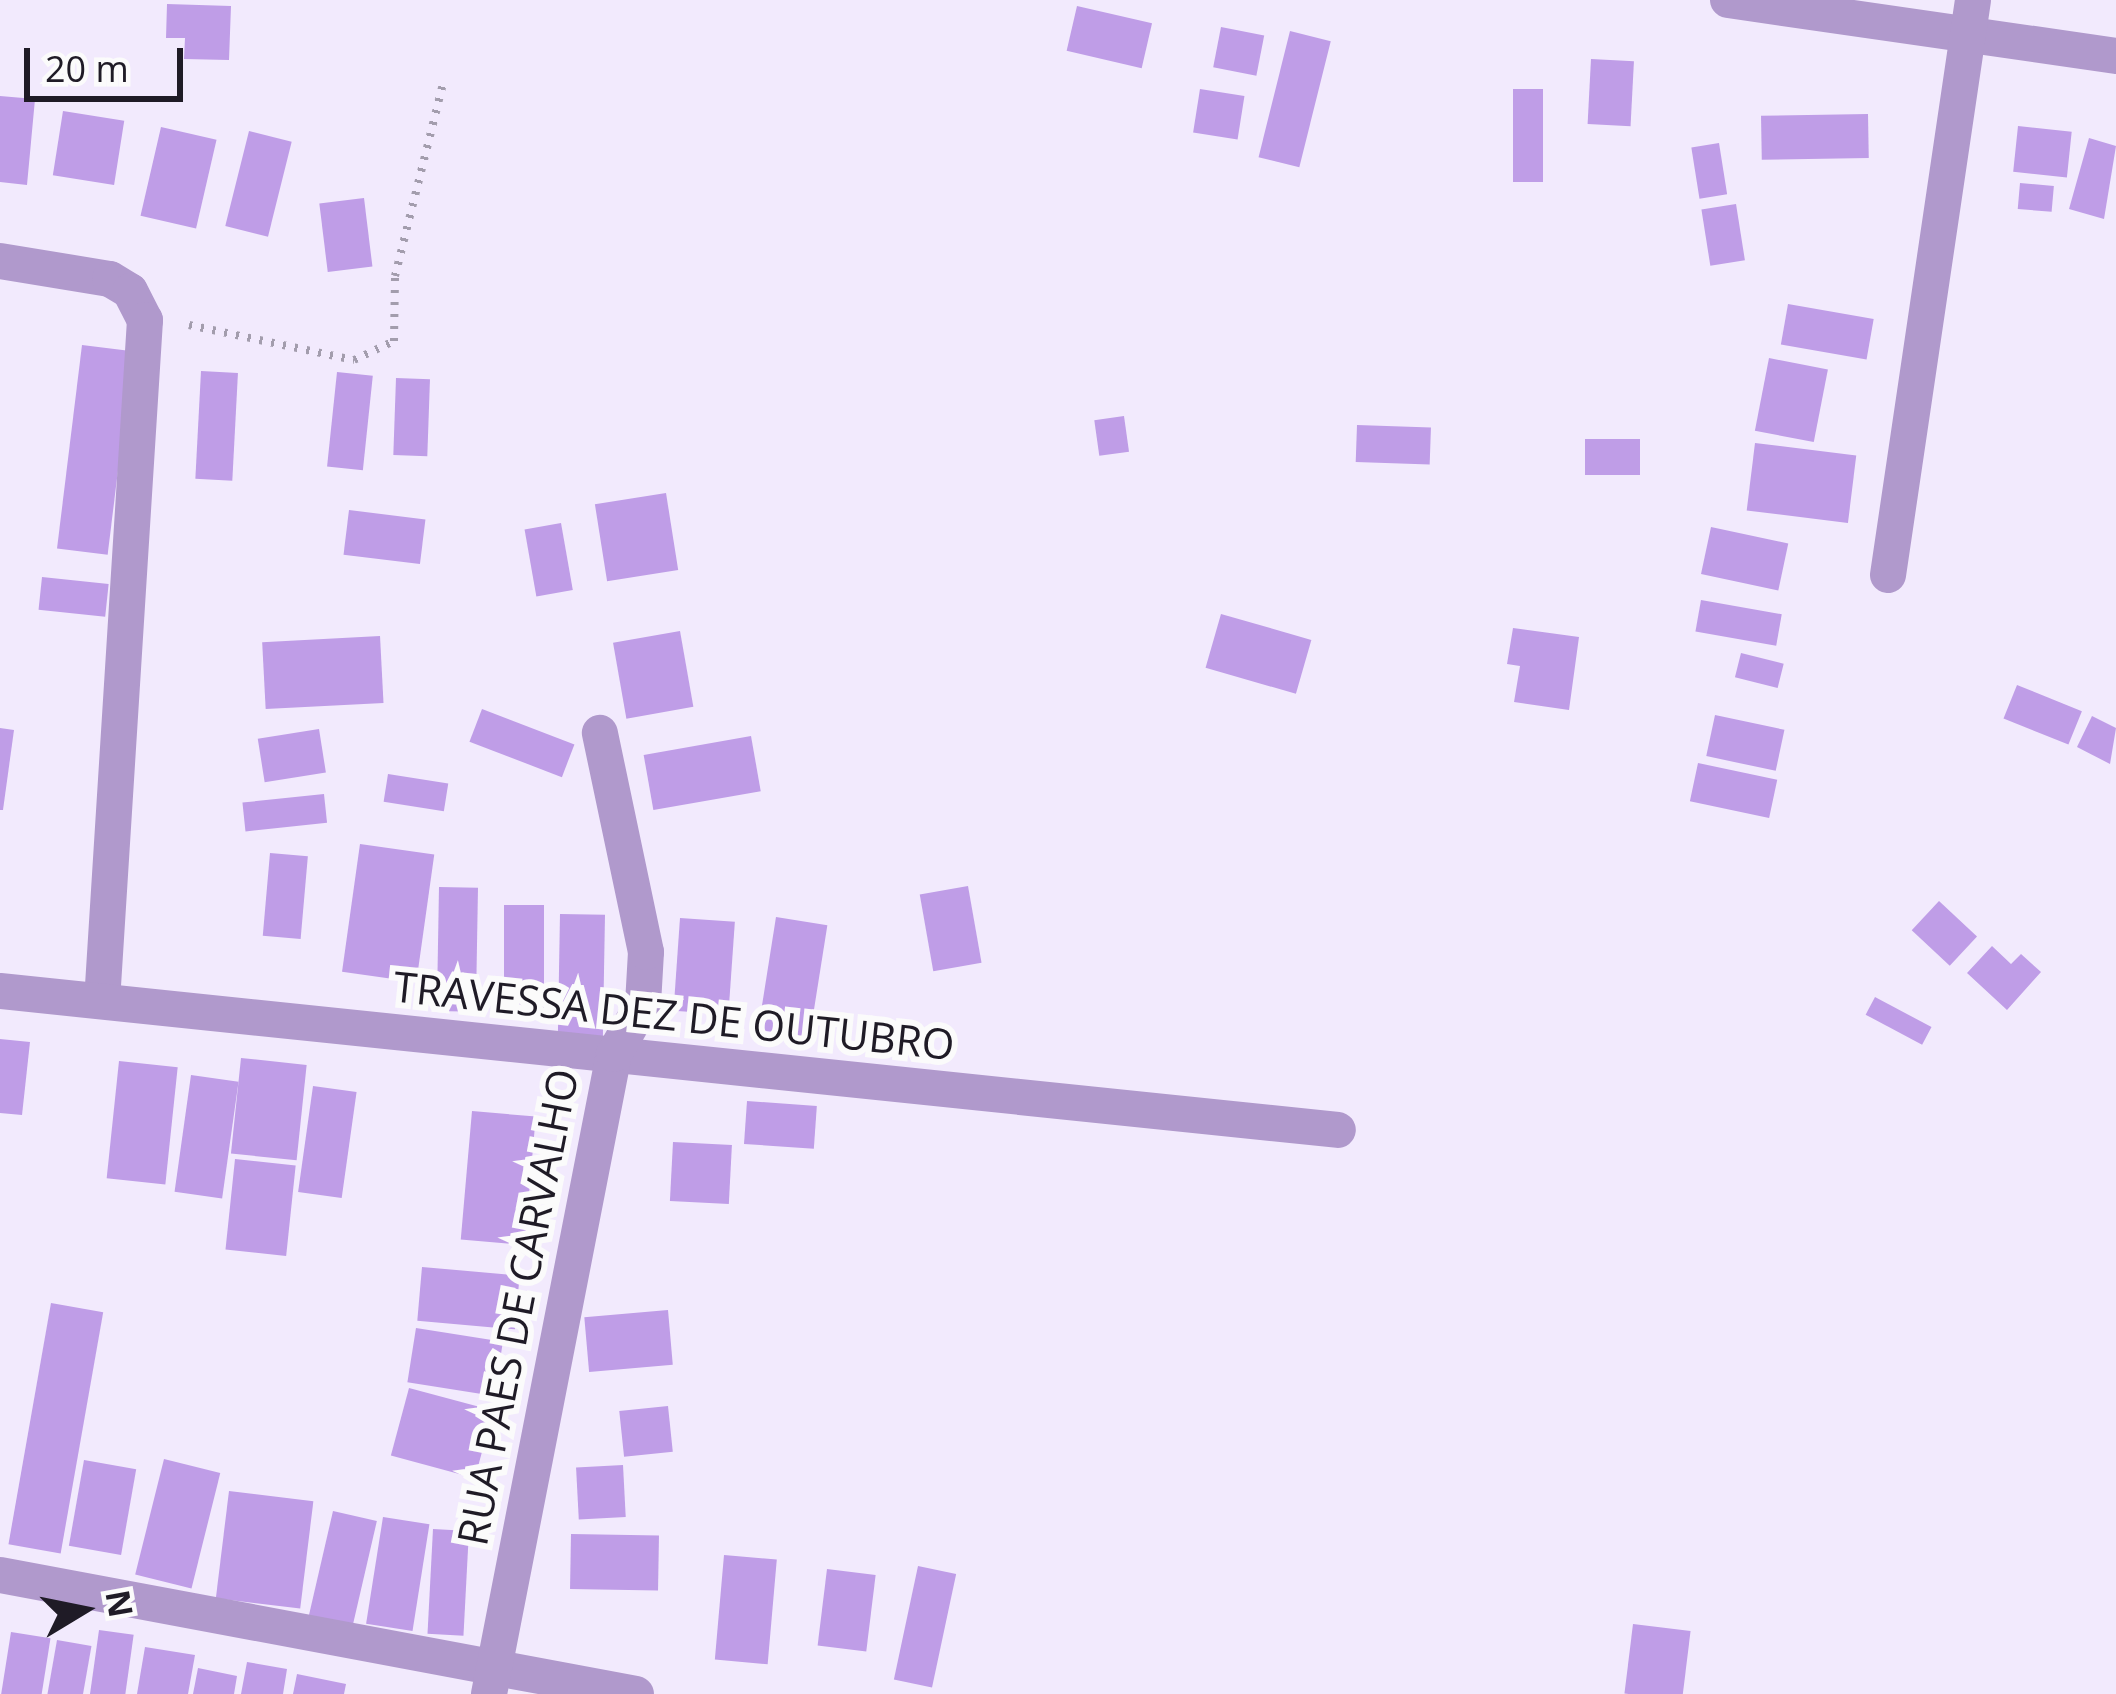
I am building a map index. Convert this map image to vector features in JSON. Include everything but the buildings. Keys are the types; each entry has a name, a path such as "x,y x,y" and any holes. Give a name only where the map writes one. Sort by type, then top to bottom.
{"street":[{"path":"1728,0 1970,17 2116,56"},
{"path":"1888,575 1970,17"},
{"path":"0,261 110,279 130,291 146,320 102,1001"},
{"name":"RUA PAES DE CARVALHO","path":"492,1681 614,1054 643,1004 646,952 600,733"},
{"name":"TRAVESSA DEZ DE OUTUBRO","path":"0,991 1338,1130"},
{"path":"0,1576 492,1681 636,1694"}],"path":[{"path":"146,320 354,360 394,341 395,276 443,83"}]}
